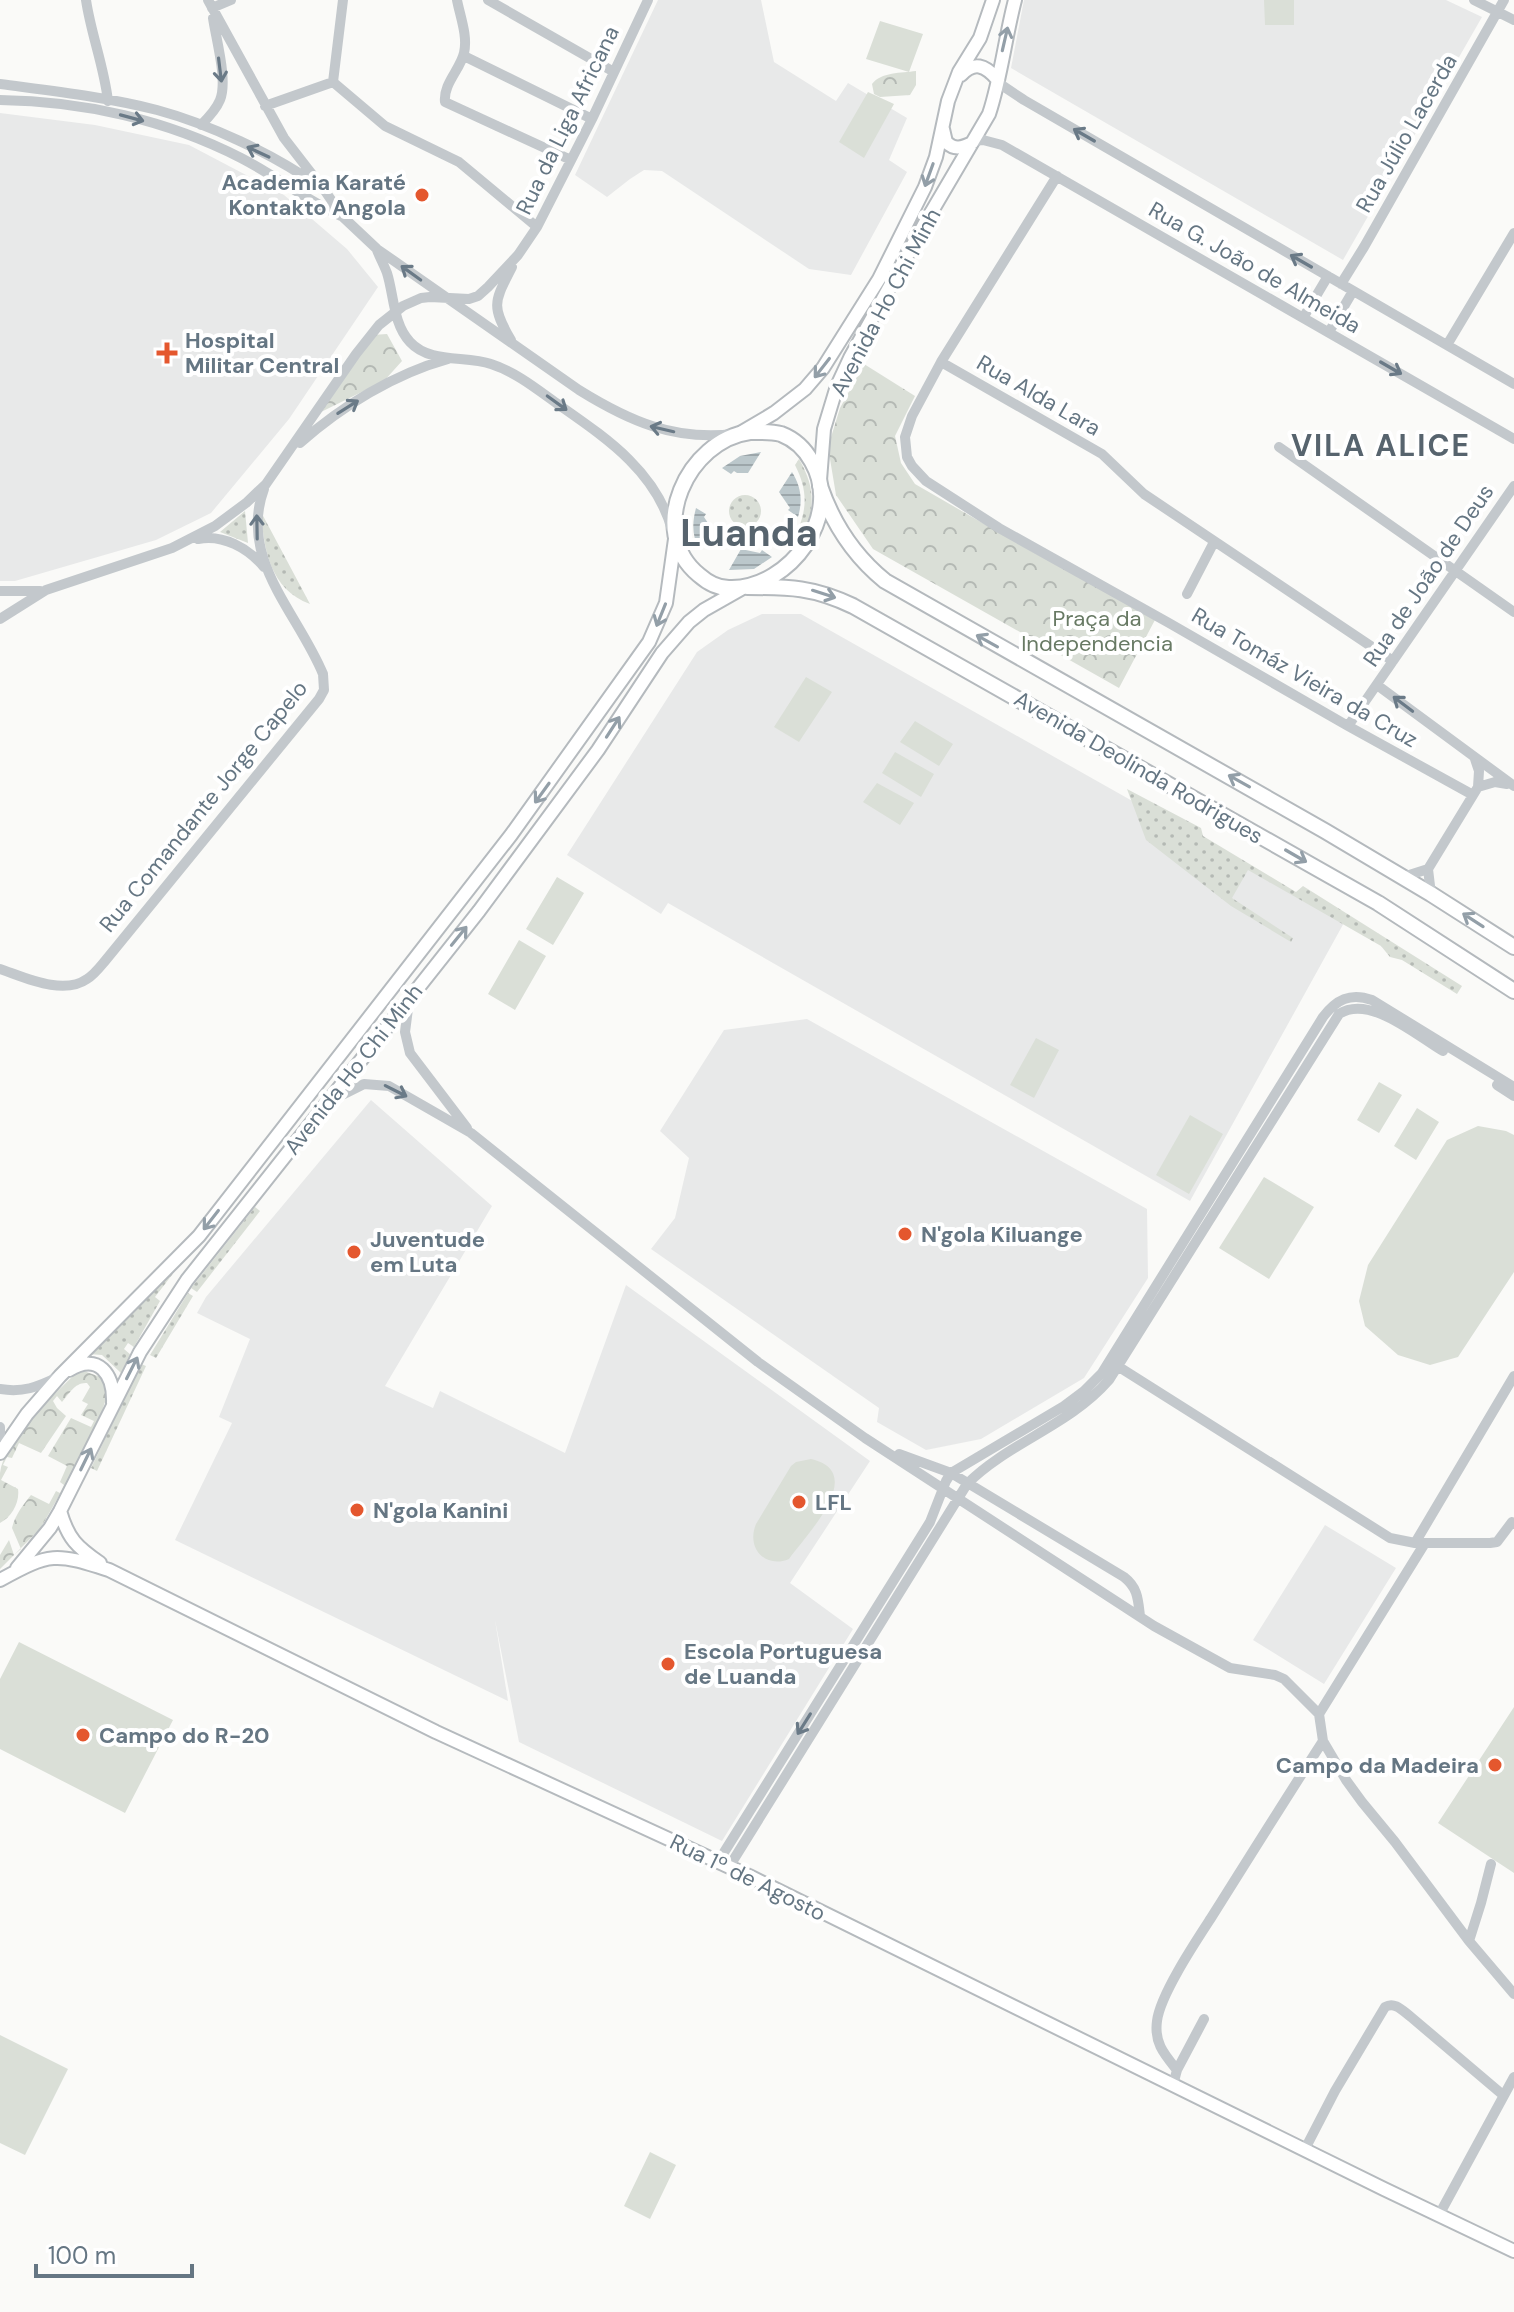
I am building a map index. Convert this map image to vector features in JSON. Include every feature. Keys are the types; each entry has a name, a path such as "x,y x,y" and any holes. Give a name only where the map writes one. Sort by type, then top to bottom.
{"highway":[{"path":"773,432 793,441 810,459 820,486 817,518 803,549 784,569 747,587 728,589 705,580 693,571 675,539 677,503 690,472 711,449 740,433 773,432"},
{"name":"Avenida Deolinda Rodrigues","path":"820,486 830,514 849,544 866,566 885,581 1299,815 1514,947"},
{"name":"Avenida Deolinda Rodrigues","path":"747,587 808,589 853,606 1378,903 1514,991"}],"main road":[{"name":"Avenida Ho Chi Minh","path":"740,433 774,413 805,389 823,368 879,279 930,174 959,72 980,38 993,0"},
{"path":"943,122 943,137 949,144 958,148 974,141 995,96 1015,0"},
{"path":"955,84 964,72 977,65 986,68 997,79"},
{"name":"Avenida Ho Chi Minh","path":"820,486 824,429 837,386 974,141"},
{"name":"Avenida Ho Chi Minh","path":"0,1453 27,1414 60,1376 199,1236 552,780 649,642 666,603 675,539"},
{"name":"Avenida Ho Chi Minh","path":"13,1572 50,1528 147,1341 187,1280 473,918 562,800 662,653 704,610 747,587"},
{"path":"60,1376 84,1364 99,1366 112,1384 112,1407"},
{"path":"60,1511 74,1543 109,1570"},
{"path":"0,1582 13,1572 51,1556 70,1558 109,1570"},
{"name":"Rua 1º de Agosto","path":"109,1570 436,1732 723,1864 1514,2251"}],"street":[{"path":"86,0 95,43 102,59 108,101"},
{"path":"210,4 231,0"},
{"path":"333,82 343,0"},
{"path":"457,0 465,40 464,56 445,93 445,102 571,160"},
{"path":"488,0 614,72"},
{"name":"Rua da Liga Africana","path":"514,345 499,319 497,296 537,227 648,0"},
{"path":"1474,0 1514,20"},
{"name":"Rua Júlio Lacerda","path":"1341,284 1504,0"},
{"path":"201,125 218,104 222,88 210,4"},
{"path":"210,4 284,138 343,217 377,249 587,395 649,427 703,436 740,433"},
{"path":"464,56 592,119"},
{"name":"Rua G. João de Almeida","path":"997,79 1024,100 1514,384"},
{"path":"265,106 333,82"},
{"path":"333,82 385,126 459,162 537,227"},
{"path":"0,84 153,109 201,125 273,159 325,191"},
{"path":"0,100 82,107 167,128 243,159 311,202 343,217"},
{"name":"Rua G. João de Almeida","path":"974,141 1002,145 1514,439"},
{"name":"Rua Tomáz Vieira da Cruz","path":"1057,176 941,362 912,416 905,437 907,457 917,473 999,528 1348,726 1476,791"},
{"path":"1447,345 1514,233"},
{"path":"377,249 387,273 395,311 406,337 417,348 431,354 477,359 501,367 538,389 611,443 649,482 669,519 675,539"},
{"name":"Rua da Liga Africana","path":"395,311 421,298 460,300 478,296 518,255"},
{"path":"1303,318 1328,276"},
{"path":"1329,332 1353,291"},
{"path":"0,591 46,590 181,545 236,511 266,484 364,343 395,311"},
{"path":"286,455 323,423 394,379 451,358"},
{"name":"Rua Alda Lara","path":"941,362 1102,454 1144,494 1393,661"},
{"path":"1279,447 1514,612"},
{"name":"Rua Comandante Jorge Capelo","path":"0,969 42,983 79,984 87,979 105,961 324,690 323,674 267,571 260,552 258,510 266,484"},
{"name":"Rua de João de Deus","path":"1348,726 1514,486"},
{"name":"Rua Comandante Jorge Capelo","path":"181,545 205,538 230,542 250,553 267,571"},
{"path":"1187,594 1214,542"},
{"path":"0,619 46,590"},
{"path":"1377,685 1514,786"},
{"path":"1431,894 1428,869 1476,791 1479,771 1474,757"},
{"path":"1476,791 1495,782 1514,786"},
{"path":"1403,877 1428,869"},
{"path":"723,1864 930,1522 951,1473 1064,1406 1102,1373 1323,1017 1337,1002 1357,996 1379,1003 1514,1087"},
{"path":"410,997 405,1025 407,1046 471,1133"},
{"path":"723,1864 967,1484 993,1460 1085,1404 1119,1367 1329,1026 1344,1010 1360,1007 1379,1012 1514,1096"},
{"path":"325,1104 364,1084 389,1086 471,1133 758,1362 865,1438 1140,1616 1230,1668 1284,1679 1319,1714 1323,1741 1362,1802 1514,1994"},
{"path":"1119,1367 1390,1538 1420,1543 1497,1542 1513,1522"},
{"path":"0,1389 27,1389 60,1376"},
{"path":"1319,1714 1514,1376"},
{"path":"0,1427 0,1436"},
{"path":"865,1438 917,1462 951,1473 1124,1577 1138,1593 1140,1616"},
{"path":"917,1462 953,1464 980,1456"},
{"path":"1177,2070 1159,2048 1157,2019 1164,2001 1190,1952 1323,1741"},
{"path":"1469,1941 1491,1864"},
{"path":"1305,2149 1335,2091 1385,2007 1390,2004 1411,2017 1503,2095"},
{"path":"1173,2085 1177,2070 1204,2019"},
{"path":"1439,2215 1514,2077"}],"shaded area":[{"path":"658,0 761,0 774,62 836,101 848,83 907,118 889,160 907,172 851,275 809,269 662,171 644,170 607,197 575,175"},
{"path":"1024,0 1446,0 1482,17 1343,260 1011,68"},
{"name":"Hospital Militar Central","path":"0,113 95,125 189,145 284,195 347,249 378,287 289,419 211,513 156,540 15,581 0,581"},
{"path":"761,452 748,473 734,471 731,474 722,468 740,456"},
{"path":"792,472 800,494 798,517 788,510 790,508 779,492"},
{"path":"696,508 706,514 704,517 712,529 699,550 693,529"},
{"path":"741,549 760,553 762,550 772,557 754,569 729,570"},
{"path":"762,614 801,614 1345,921 1190,1201 668,903 661,914 567,855 697,652 728,630"},
{"name":"N'gola Kiluange","path":"807,1019 1147,1209 1148,1278 1084,1378 981,1439 926,1450 877,1422 879,1408 651,1249 675,1218 689,1158 660,1131 724,1030"},
{"path":"371,1100 492,1206 385,1386 433,1408 440,1391 565,1453 626,1285 870,1461 790,1583 853,1629 722,1841 519,1742 495,1620 508,1701 175,1540 232,1423 219,1417 250,1339 197,1313 206,1297"},
{"path":"1325,1525 1396,1568 1324,1684 1253,1640"}],"green space":[{"path":"1264,0 1294,0 1294,25 1265,25"},
{"path":"880,21 923,34 909,72 866,59"},
{"path":"916,71 916,85 910,95 880,97 874,94 872,84 881,77"},
{"path":"868,92 894,104 864,158 839,142"},
{"path":"387,334 402,361 384,381 321,412 372,335"},
{"name":"Praça da Independencia","path":"864,364 915,396 895,436 901,463 915,484 1156,618 1119,688 873,549 836,495 828,447 840,408"},
{"path":"799,459 812,497 804,536 797,532 805,498 795,465"},
{"path":"745,495 756,500 761,511 756,522 745,527 734,522 729,511 734,500"},
{"path":"245,511 248,543 220,532"},
{"path":"261,512 310,604 286,589 272,567 264,540"},
{"path":"806,677 832,692 799,742 774,727"},
{"path":"915,721 953,744 939,766 900,742"},
{"path":"895,752 934,774 921,797 882,773"},
{"path":"877,783 914,803 900,825 863,802"},
{"path":"1127,789 1201,828 1203,836 1296,892 1303,886 1462,986 1457,994 1402,960 1390,957 1381,946 1248,870 1232,898 1293,938 1291,942 1231,906 1146,840"},
{"path":"557,877 584,893 553,945 526,929"},
{"path":"519,940 546,956 515,1010 488,994"},
{"path":"1036,1038 1059,1050 1034,1098 1010,1085"},
{"path":"1379,1082 1402,1095 1379,1133 1357,1120"},
{"path":"1417,1108 1439,1122 1416,1160 1394,1146"},
{"path":"1190,1115 1223,1134 1189,1194 1156,1175"},
{"path":"1478,1126 1514,1135 1514,1272 1458,1357 1430,1365 1398,1355 1365,1326 1359,1301 1368,1265 1447,1140"},
{"path":"1264,1177 1314,1207 1269,1279 1219,1248"},
{"path":"255,1207 260,1211 197,1292 191,1288"},
{"path":"195,1245 155,1297 160,1301 134,1347 128,1343 124,1349 131,1355 121,1373 102,1355 88,1354"},
{"path":"188,1293 193,1296 156,1358 150,1355"},
{"path":"141,1364 146,1366 97,1471 91,1468"},
{"path":"84,1371 103,1378 108,1393 102,1411 71,1475 40,1529 21,1548 12,1528 22,1506 31,1495 49,1504 56,1491 60,1493 64,1485 60,1482 67,1466 48,1456 71,1418 91,1427 94,1421 81,1415 88,1404 82,1401 90,1387 87,1383 76,1386 62,1402 57,1396 53,1401 66,1416 41,1453 19,1443 12,1458 7,1457 3,1465 8,1467 1,1480 18,1489 18,1494 11,1513 0,1523 0,1473 3,1460 19,1433 75,1374"},
{"name":"LFL","path":"811,1459 827,1466 834,1477 834,1490 828,1504 789,1559 765,1559 754,1541 756,1524 791,1466"},
{"path":"9,1540 14,1555 0,1569 0,1555"},
{"name":"Campo do R-20","path":"19,1642 173,1720 125,1813 0,1749 0,1679"},
{"name":"Campo da Madeira","path":"1514,1707 1514,1873 1438,1823"},
{"path":"0,2035 68,2069 25,2155 0,2143"},
{"path":"650,2152 676,2165 650,2219 624,2206"}],"place":[{"name":"Academia Karaté Kontakto Angola","path":"422,195"},
{"name":"Hospital Militar Central","path":"167,353"},
{"name":"N'gola Kiluange","path":"905,1234"},
{"name":"Juventude em Luta","path":"354,1252"},
{"name":"LFL","path":"799,1502"},
{"name":"N'gola Kanini","path":"357,1510"},
{"name":"Escola Portuguesa de Luanda","path":"668,1664"},
{"name":"Campo do R-20","path":"83,1735"},
{"name":"Campo da Madeira","path":"1495,1765"}],"district":[{"name":"VILA ALICE","path":"1381,446"},
{"name":"Luanda","path":"749,533"}]}
